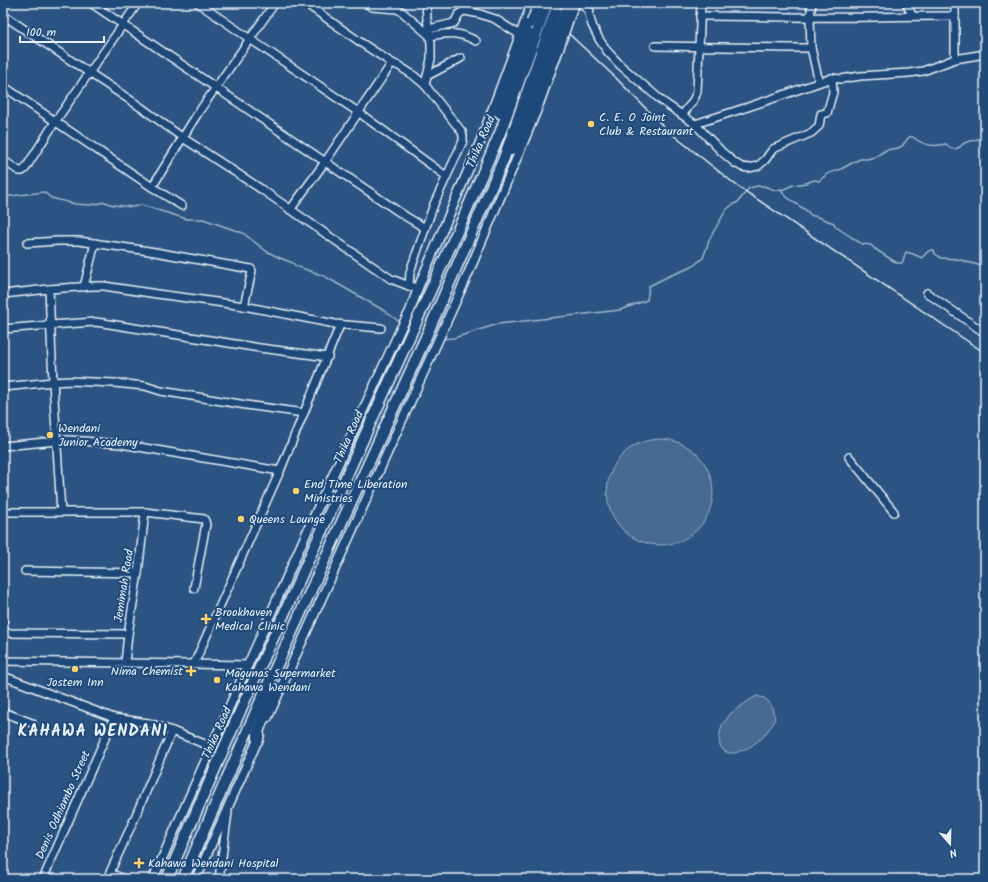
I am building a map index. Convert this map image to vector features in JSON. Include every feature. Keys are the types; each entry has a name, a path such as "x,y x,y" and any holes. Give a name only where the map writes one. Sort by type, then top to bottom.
{"highway":[{"path":"495,142 498,119 530,20 568,3"},
{"name":"Thika Road","path":"183,879 504,158 549,41 554,8"},
{"name":"Thika Road","path":"167,879 376,409 412,333 414,314 461,222 501,129 549,41"},
{"path":"258,740 258,732 269,703 273,675"}],"main road":[{"name":"Thika Road","path":"153,879 323,496 401,328 414,314 418,288 481,140 520,35 530,20 532,3"},
{"name":"Thika Road","path":"196,879 486,233 536,112 554,8 575,3"}],"street":[{"path":"91,3 405,216 425,228"},
{"path":"3,160 19,171 26,169 55,122 138,3"},
{"path":"198,3 358,112 446,176"},
{"path":"152,187 215,87 276,3"},
{"path":"304,3 363,44 413,75 425,85 462,132 463,141 446,176 425,228 410,273 409,286"},
{"path":"369,3 372,7 401,11 429,32 461,34 476,41"},
{"path":"425,85 432,59 426,3"},
{"path":"581,3 590,11 589,14 592,25 602,45 620,65 662,101 695,124 735,163 745,168 758,166 765,160 773,149 811,133 819,126 821,114 827,113 833,92 832,78"},
{"path":"682,115 696,97 701,3"},
{"path":"812,3 810,17 811,48 819,82"},
{"path":"906,3 912,16"},
{"path":"955,3 955,59"},
{"path":"429,32 454,23 459,14 465,11 495,19 520,35"},
{"path":"3,15 142,108 183,138 261,189 391,279 418,288"},
{"path":"700,16 955,16"},
{"path":"655,46 811,48"},
{"path":"695,124 832,78 841,79 860,76 909,73 923,70 955,59 985,54"},
{"path":"427,76 461,58"},
{"path":"290,210 325,162 392,63"},
{"path":"3,86 182,206"},
{"path":"27,243 72,241 96,243 251,269 252,271 244,306"},
{"path":"84,286 96,243"},
{"path":"3,294 84,286 104,286 244,306 340,325 381,328"},
{"path":"49,289 61,512"},
{"path":"927,293 985,333"},
{"path":"3,328 95,322 252,347 328,357"},
{"path":"194,664 280,471 340,325"},
{"path":"3,387 70,381 145,386 161,391 304,413"},
{"path":"3,446 68,440 121,444 280,471"},
{"path":"849,457 894,512"},
{"path":"3,512 145,512 204,519 206,524 194,588"},
{"name":"Jemimah Road","path":"125,663 145,512"},
{"path":"25,571 138,573"},
{"path":"3,610 3,634 128,634"},
{"path":"3,661 248,665"},
{"path":"3,676 114,718 149,723 212,747"},
{"path":"3,712 32,723"},
{"name":"Denis Odhiambo Street","path":"43,879 114,718"},
{"path":"124,879 109,876 172,731"},
{"path":"219,879 228,808"}],"shaded area":[{"path":"660,439 680,443 698,454 709,472 713,492 709,512 698,530 680,541 660,545 640,541 622,530 611,512 607,492 611,472 622,454 640,443"},
{"path":"757,696 764,698 769,702 775,718 773,724 762,738 750,747 735,753 728,753 720,746 719,738 722,725 731,713"}],"waterway":[{"path":"441,339 454,338 498,324 620,310 647,300 649,286 692,267 703,258 710,238 726,210 738,202 749,188 764,186 775,190 784,189 793,185 814,180 819,181 827,174 841,169 860,159 875,157 886,150 898,148 902,146 909,137 913,137 928,145 946,144 950,148 955,149 964,143 985,137"},
{"path":"780,189 785,196 810,215 834,223 836,227 862,244 871,245 897,263 902,263 906,252 922,258 928,251 934,250 935,254 941,258 957,259 985,267"},
{"path":"3,197 44,192 51,198 75,204 90,205 105,202 113,205 133,207 141,205 187,219 203,219 243,233 266,251 293,263 296,266 324,276 383,310 400,322"}],"railway":[{"path":"536,3 615,77 668,131 736,185 985,353"}],"place":[{"name":"C. E. O Joint Club & Restaurant","path":"591,124"},
{"name":"Wendani Junior Academy","path":"50,435"},
{"name":"End Time Liberation Ministries","path":"296,491"},
{"name":"Queens Lounge","path":"241,519"},
{"name":"Brookhaven Medical Clinic","path":"206,619"},
{"name":"Jostem Inn","path":"75,669"},
{"name":"Nima Chemist","path":"191,671"},
{"name":"Magunas Supermarket Kahawa Wendani","path":"217,680"},
{"name":"Kahawa Wendani Hospital","path":"139,863"}],"district":[{"name":"KAHAWA WENDANI","path":"93,731"}]}
